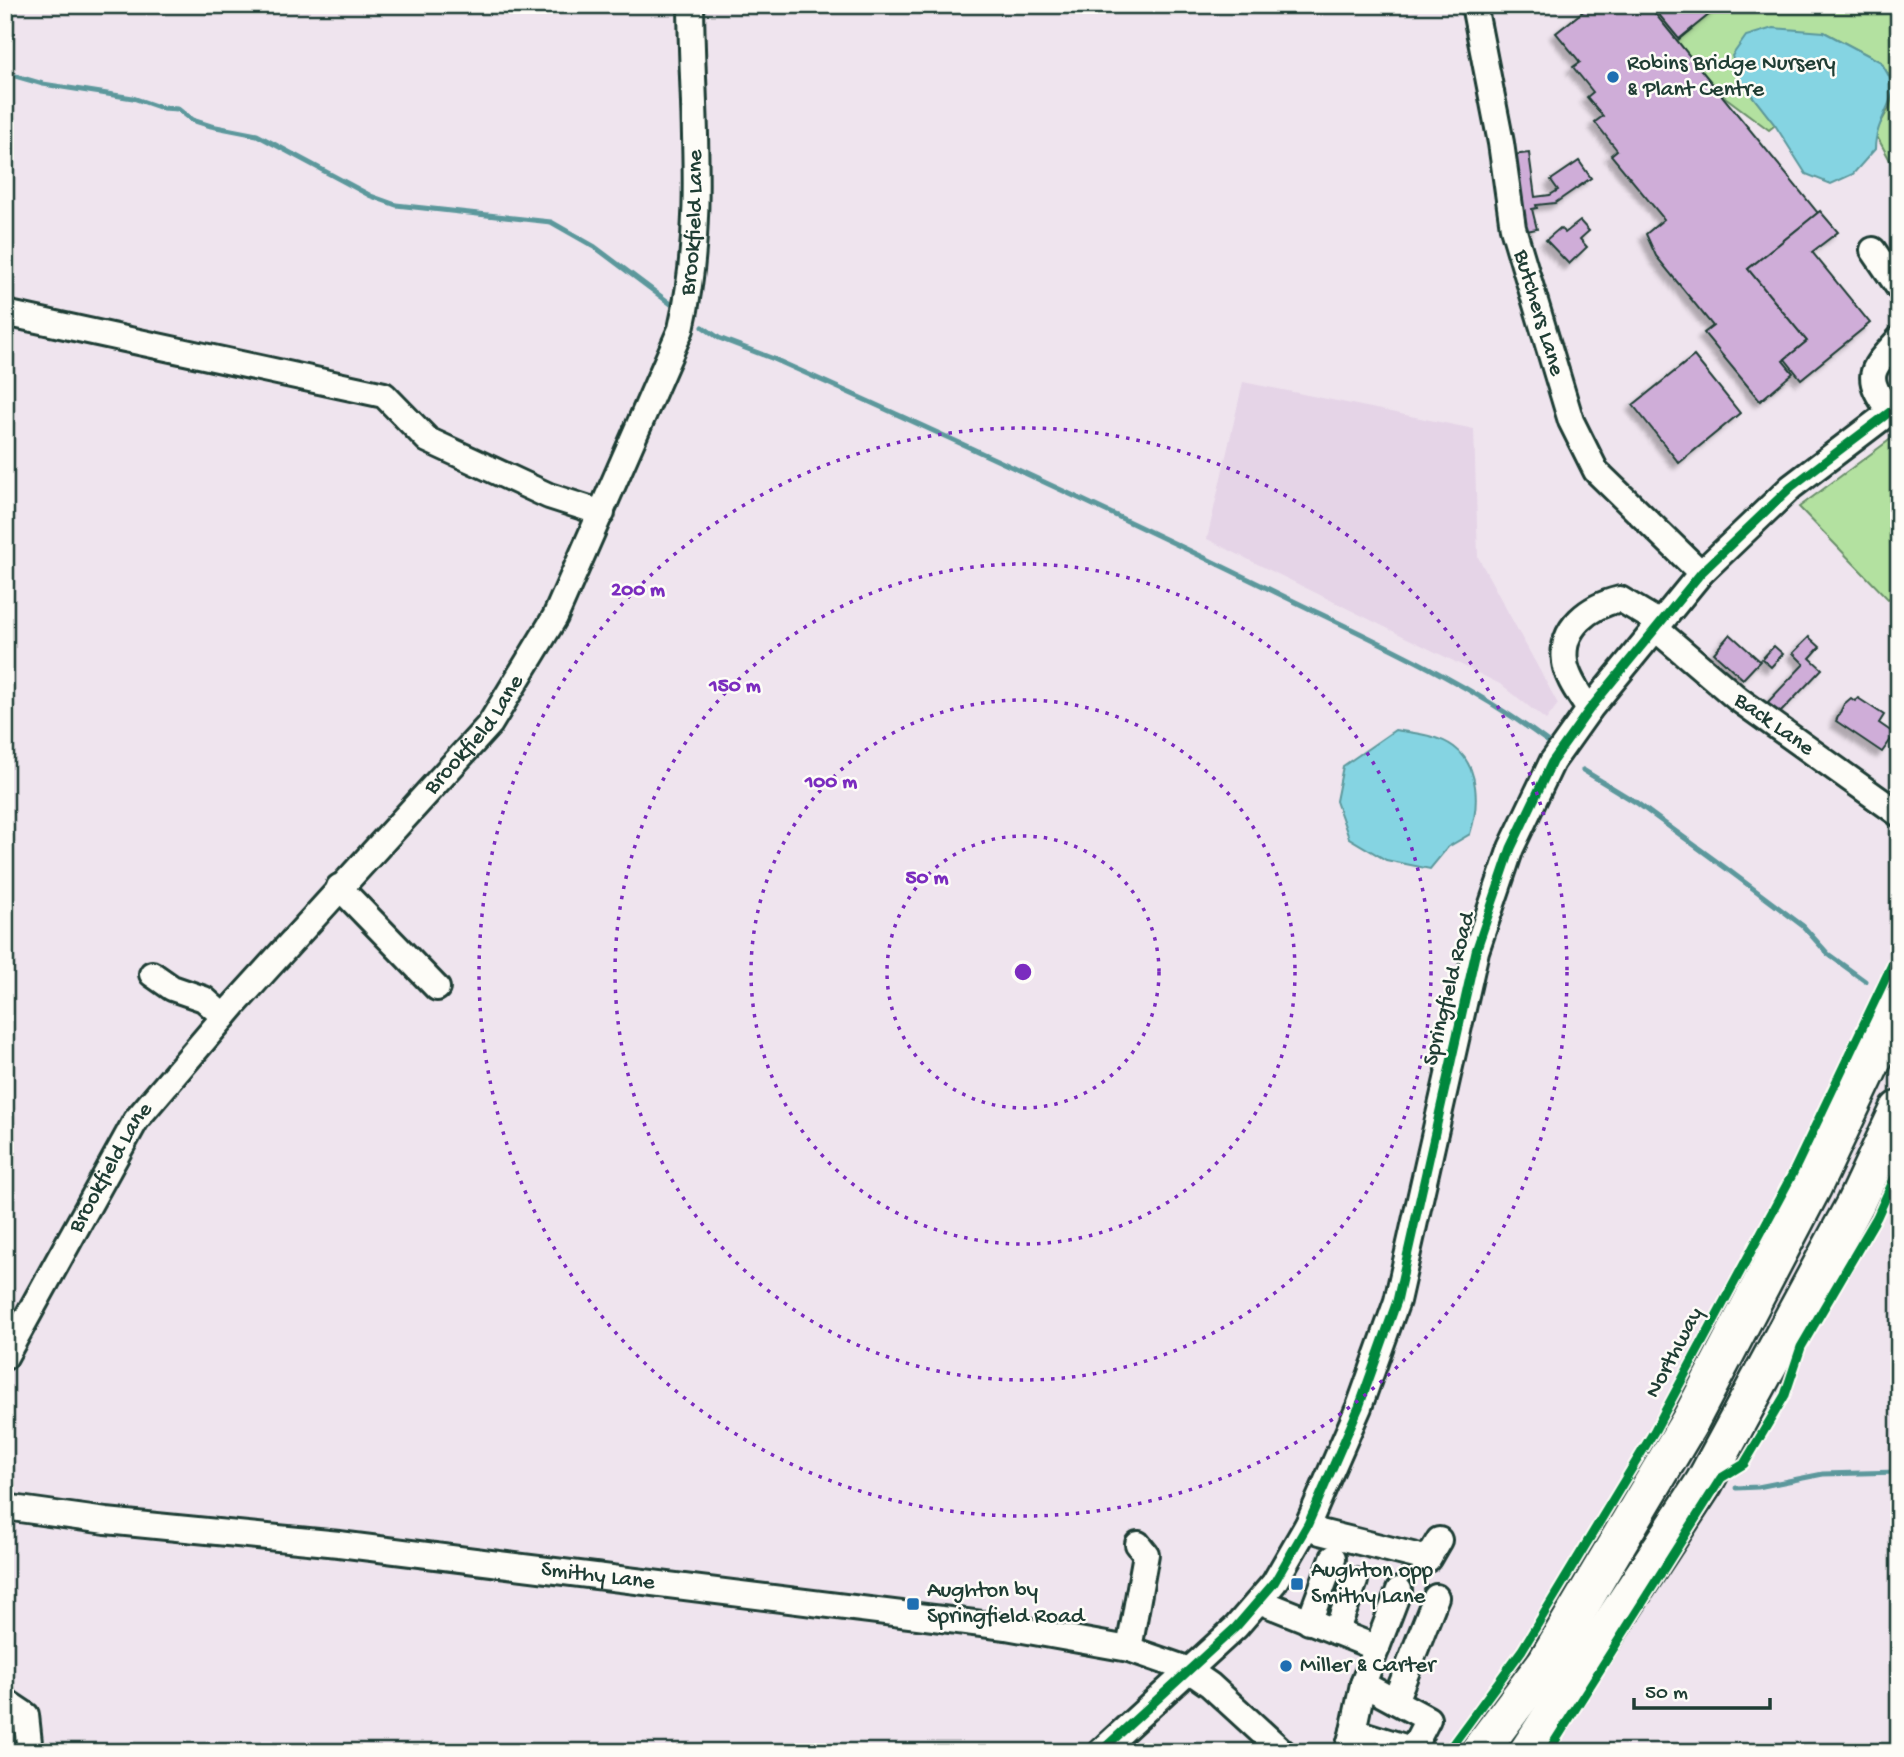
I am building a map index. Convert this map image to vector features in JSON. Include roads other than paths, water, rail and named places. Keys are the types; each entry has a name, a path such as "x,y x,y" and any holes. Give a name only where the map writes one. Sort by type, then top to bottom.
{"highway":[{"name":"Northway","path":"1479,1752 1546,1662 1690,1421 1812,1188 1899,1004"},
{"path":"1528,1752 1704,1483 1855,1205 1899,1110"}],"street":[{"name":"Brookfield Lane","path":"5,1357 136,1120 339,887 420,804 490,724 555,617 681,329 693,279 697,229 691,5"},
{"name":"Butchers Lane","path":"1475,5 1502,143 1513,228 1571,421 1596,471 1701,573"},
{"path":"1873,250 1899,288"},
{"path":"5,313 384,395 428,440 549,496 602,513"},
{"path":"1894,409 1874,391 1871,377 1876,363 1899,339"},
{"name":"Springfield Road","path":"1100,1752 1187,1669 1236,1627 1259,1601 1308,1524 1359,1407 1397,1301 1473,965 1493,895 1529,805 1552,762 1590,710 1701,573 1791,486 1894,409"},
{"name":"Back Lane","path":"1590,710 1570,678 1565,662 1568,635 1589,609 1620,599 1658,626 1738,699 1899,814"},
{"path":"339,887 437,988"},
{"path":"152,974 172,988 204,999 223,1017"},
{"name":"Smithy Lane","path":"5,1507 106,1521 340,1544 1006,1627 1129,1649 1187,1669 1210,1685 1283,1752"},
{"path":"1308,1524 1320,1532 1428,1559 1434,1554 1439,1539"},
{"path":"1129,1649 1146,1553 1138,1544"},
{"path":"1309,1622 1333,1558"},
{"path":"1336,1632 1355,1581"},
{"path":"1363,1684 1428,1719 1411,1750 1350,1741 1363,1684 1399,1590"},
{"path":"1395,1701 1436,1597"},
{"path":"1259,1601 1377,1648"},
{"path":"5,1701 26,1715 30,1752"}],"water":[{"path":"1773,28 1824,32 1881,62 1895,87 1880,125 1875,149 1853,174 1831,184 1806,174 1775,125 1740,80 1732,56 1746,36"},
{"path":"1395,730 1426,735 1448,743 1463,755 1473,776 1476,800 1470,834 1448,847 1430,869 1386,860 1349,838 1336,801 1343,766"}],"waterway":[{"path":"5,73 43,84 133,98 162,108 178,109 192,120 257,135 371,196 396,205 551,222 595,247 671,304"},
{"path":"703,327 719,338 774,359 960,443 1376,641 1481,697 1547,741"},
{"path":"1583,770 1637,803 1731,872 1803,926 1828,954 1865,981"},
{"path":"1736,1488 1758,1487 1823,1474 1899,1472"}],"place":[{"name":"Robins Bridge Nursery & Plant Centre","path":"1613,77"},
{"name":"Aughton opp Smithy Lane","path":"1297,1584"},
{"name":"Aughton by Springfield Road","path":"913,1604"},
{"name":"Miller & Carter","path":"1286,1666"}]}
